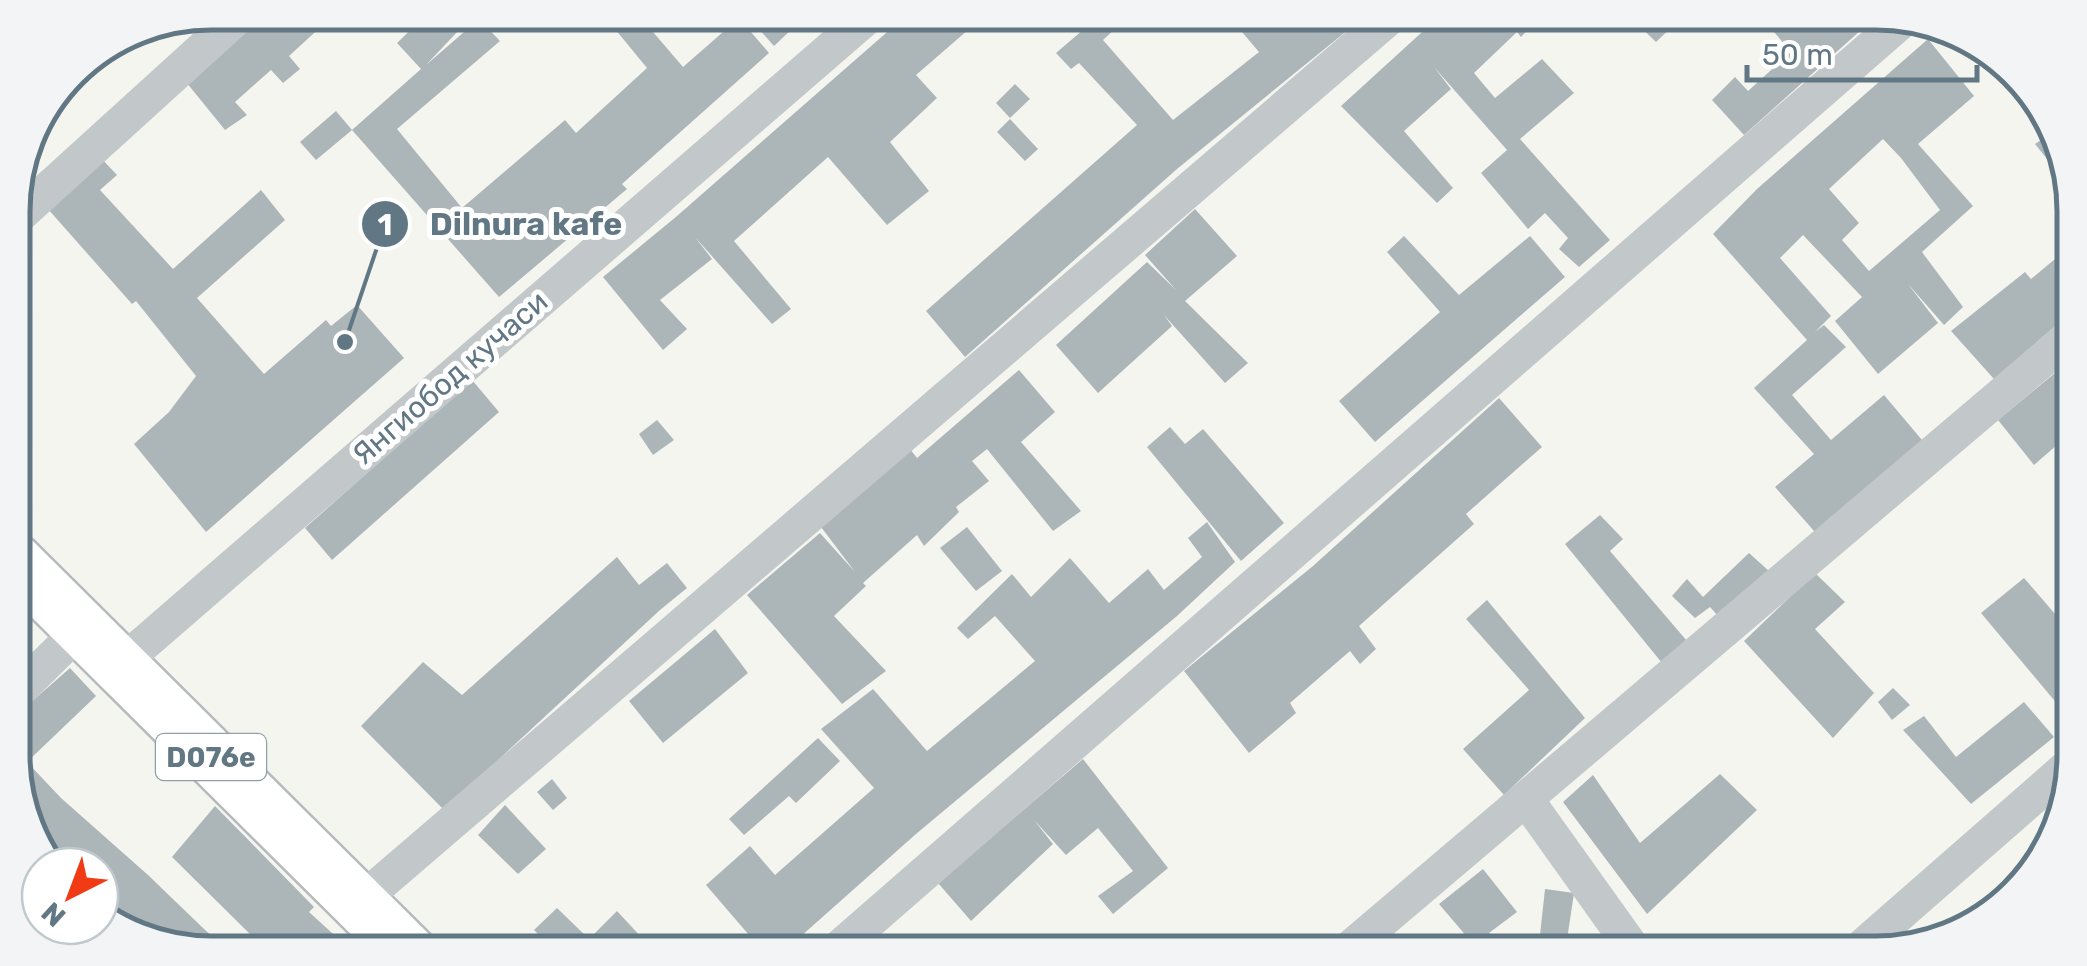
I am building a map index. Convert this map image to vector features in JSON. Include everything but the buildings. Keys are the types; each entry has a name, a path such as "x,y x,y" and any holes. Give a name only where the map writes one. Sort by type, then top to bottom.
{"main road":[{"name":"D076e","path":"30,577 391,936"}],"street":[{"path":"30,206 223,30"},
{"name":"Янгиобод кучаси","path":"30,686 100,647 851,30"},
{"path":"358,903 1375,30"},
{"path":"853,936 1891,31"},
{"path":"1364,936 2057,348"},
{"path":"1874,936 2056,777"},
{"path":"1526,799 1624,936"}],"place":[{"name":"Dilnura kafe","path":"345,342"}]}
